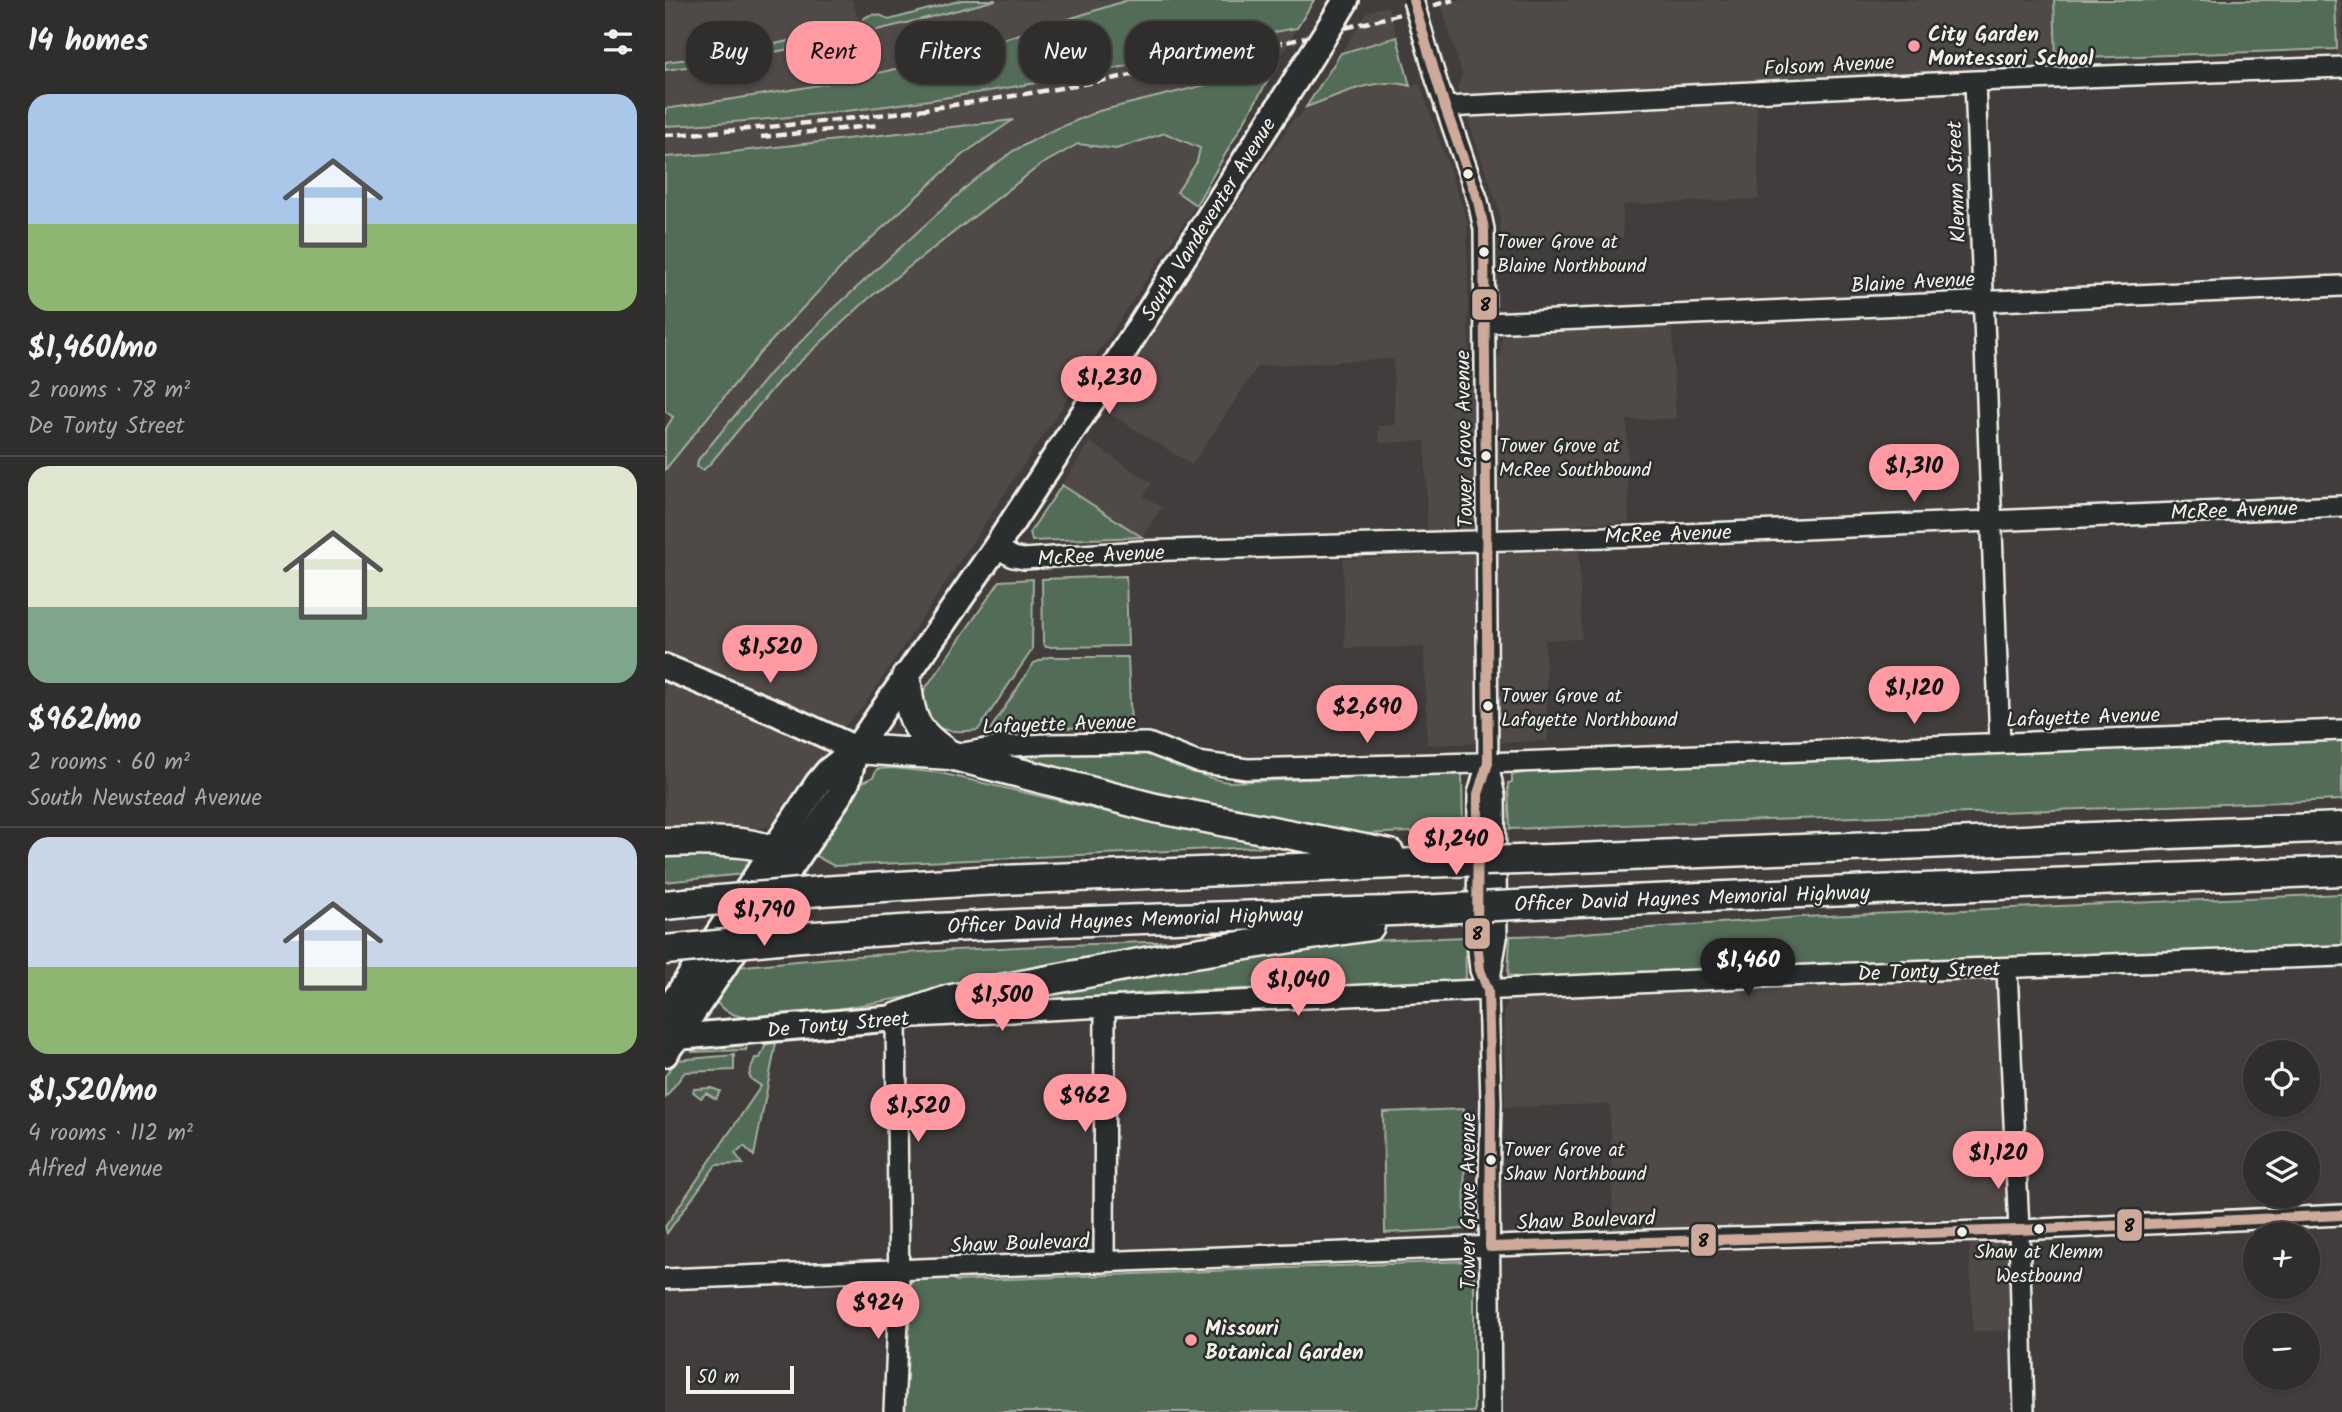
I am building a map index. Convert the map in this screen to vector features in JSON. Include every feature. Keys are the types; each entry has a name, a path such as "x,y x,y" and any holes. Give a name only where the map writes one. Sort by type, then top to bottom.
{"highway":[{"path":"906,677 916,726 926,738 950,755"},
{"path":"856,749 950,755 1154,808 1366,848 1419,863"},
{"name":"Officer David Haynes Memorial Highway","path":"676,904 978,881 2342,827"},
{"path":"665,842 754,845 774,850 781,856 786,874"},
{"name":"Officer David Haynes Memorial Highway","path":"665,950 789,938 1013,924 1420,910 2342,871"},
{"path":"896,1018 948,1000 990,991 1188,954 1358,929 1395,920 1420,910"}],"main road":[{"name":"South Vandeventer Avenue","path":"668,1035 702,957 818,783 829,770 856,749 996,547 1340,10"},
{"path":"665,667 856,749"},
{"name":"South Vandeventer Avenue","path":"668,1035 703,995 841,794 856,749"},
{"path":"702,957 703,995 709,1013 723,1027 733,1032"},
{"name":"De Tonty Street","path":"668,1035 896,1018"}],"street":[{"name":"Tower Grove Avenue","path":"1413,0 1445,107 1483,216 1488,763 1495,797 1497,938 1488,990 1491,1103 1491,1412"},
{"name":"Folsom Avenue","path":"1445,107 2342,66"},
{"name":"Klemm Street","path":"1975,81 2000,743"},
{"name":"Blaine Avenue","path":"1486,323 2342,286"},
{"name":"McRee Avenue","path":"996,547 1024,559 1140,551 1488,541 2342,506"},
{"name":"Lafayette Avenue","path":"950,755 997,747 1038,744 1148,744 1197,762 1247,769 1488,763 2342,730"},
{"name":"De Tonty Street","path":"896,1018 1863,973 2342,956"},
{"path":"2007,969 2024,1412"},
{"path":"1104,1262 1105,1007"},
{"path":"894,1412 899,1331 896,1018"},
{"name":"Shaw Boulevard","path":"665,1279 1490,1247 2019,1230 2342,1215"}],"shaded area":[{"path":"665,0 852,0 859,21 786,21 786,43 772,45 772,21 686,21 686,60 665,62"},
{"path":"996,0 1128,0 1066,21 1019,21 1019,36 1005,40 1005,21 911,21"},
{"path":"1440,0 2054,0 2056,69 1756,80 1759,199 1623,205 1623,238 1500,241 1497,204 1457,87 1462,75"},
{"path":"2335,0 2342,0 2342,57 2337,57"},
{"path":"1388,6 1397,37 1341,53 1368,11"},
{"path":"895,25 895,68 881,72 881,28"},
{"path":"1297,28 1279,61 1279,32"},
{"path":"786,49 786,84 819,84 665,109 665,70 686,67 686,84 772,84 772,52"},
{"path":"1125,67 1125,84 1210,84 1099,111 1013,151 972,182 830,312 771,372 698,460 702,470 709,465 779,381 868,299 1039,166 1078,144 1116,149 1165,133 1200,149 1197,162 1177,192 1196,205 863,707 845,726 775,825 752,830 665,829 665,470 760,353 854,253 962,155 1012,121 724,153 665,157 665,126 727,123 1033,84 1111,84 1111,69"},
{"path":"1385,82 1410,86 1420,84 1467,221 1469,357 1500,356 1502,336 1509,334 1672,327 1676,419 1627,420 1629,522 1578,524 1582,639 1545,640 1548,741 1427,745 1424,647 1345,648 1343,559 1428,555 1425,441 1379,443 1378,426 1395,425 1393,359 1258,366 1192,465 1102,409 1294,118 1300,117 1306,107"},
{"path":"1090,442 1152,483 1144,496 1162,507 1142,537 1062,485"},
{"path":"1996,980 2001,985 2009,1204 2008,1214 2001,1217 1613,1230 1610,1104 1505,1107 1504,1012 1509,998 1517,995"},
{"path":"1969,1243 2002,1243 2008,1246 2012,1330 1973,1332"}],"green space":[{"path":"962,0 996,0 914,21 895,21 895,25 881,29 881,21 861,21 869,15 889,20"},
{"path":"1128,0 1314,0 1297,28 1279,31 1279,21 1125,21 1125,66 1111,69 1111,21 1062,21"},
{"path":"2054,0 2335,0 2337,49 2056,59"},
{"path":"1019,35 1019,84 1028,84 839,112 665,126 665,109 824,84 881,84 881,72 895,69 895,84 1005,84 1005,39"},
{"path":"1397,37 1410,86 1397,83 1371,85 1306,107 1341,53"},
{"path":"786,41 786,49 772,52 772,44"},
{"path":"686,59 686,67 665,70 665,62"},
{"path":"1210,84 1266,84 1196,205 1177,192 1197,162 1200,148 1165,133 1116,149 1078,144 1039,166 868,299 779,381 709,465 703,470 697,467 698,460 771,372 830,312 972,182 1013,151 1099,111"},
{"path":"1013,120 962,155 854,254 760,353 665,470 665,430 673,417 665,411 665,157 724,153"},
{"path":"1062,485 1142,537 1032,541 1030,532"},
{"path":"1126,576 1128,646 1046,647 1043,643 1042,579"},
{"path":"1033,579 1032,650 978,730 940,728 929,719 923,703 925,689 1000,581"},
{"path":"1048,657 1128,657 1131,726 990,730 1034,663"},
{"path":"2342,739 2342,800 1510,829 1508,783 1512,782 1512,775 1535,771"},
{"path":"1141,753 1207,777 1229,782 1462,773 1463,830 1359,834 1185,801 1019,756"},
{"path":"877,769 940,773 1108,812 1282,841 1281,846 834,866 812,854 859,784 873,777"},
{"path":"665,851 731,852 751,858 744,874 665,882"},
{"path":"2342,894 2342,947 1541,978 1508,975 1510,936 1801,917"},
{"path":"1465,937 1466,977 1462,982 1174,991 969,1006 1315,943"},
{"path":"1200,940 1042,974 785,1018 747,1018 730,1013 715,1001 737,967 911,953"},
{"path":"748,1041 746,1050 692,1052 692,1046"},
{"path":"776,1043 754,1156 744,1146 735,1153 743,1164 716,1165 667,1233 665,1227 761,1086 749,1075 755,1058 760,1058 766,1044"},
{"path":"734,1055 734,1070 685,1072 665,1098 665,1076 677,1060"},
{"path":"711,1088 720,1091 716,1099 706,1093 701,1098 693,1092 694,1089"},
{"path":"1464,1109 1465,1229 1385,1233 1383,1112"},
{"name":"Missouri Botanical Garden","path":"1466,1261 1472,1264 1474,1271 1474,1412 903,1412 908,1357 909,1285 914,1278 950,1276 956,1281"}],"railway":[{"path":"665,135 818,122 1059,88 1217,58 1453,0"},
{"path":"761,137 879,125"}],"transit line":[{"name":"8","path":"1413,0 1445,107 1478,201 1484,229 1488,763 1478,794 1477,941 1480,970 1488,990 1491,1103 1490,1247"},
{"name":"8","path":"1490,1247 2019,1230 2342,1215"}],"place":[{"name":"City Garden Montessori School","path":"1914,46"},
{"name":"Tower Grove at Blaine Northbound","path":"1484,252"},
{"name":"Tower Grove at McRee Southbound","path":"1486,456"},
{"name":"Tower Grove at Lafayette Northbound","path":"1488,706"},
{"name":"Tower Grove at Shaw Northbound","path":"1491,1160"},
{"name":"Shaw at Klemm Westbound","path":"2039,1229"},
{"name":"Missouri Botanical Garden","path":"1191,1340"}]}
